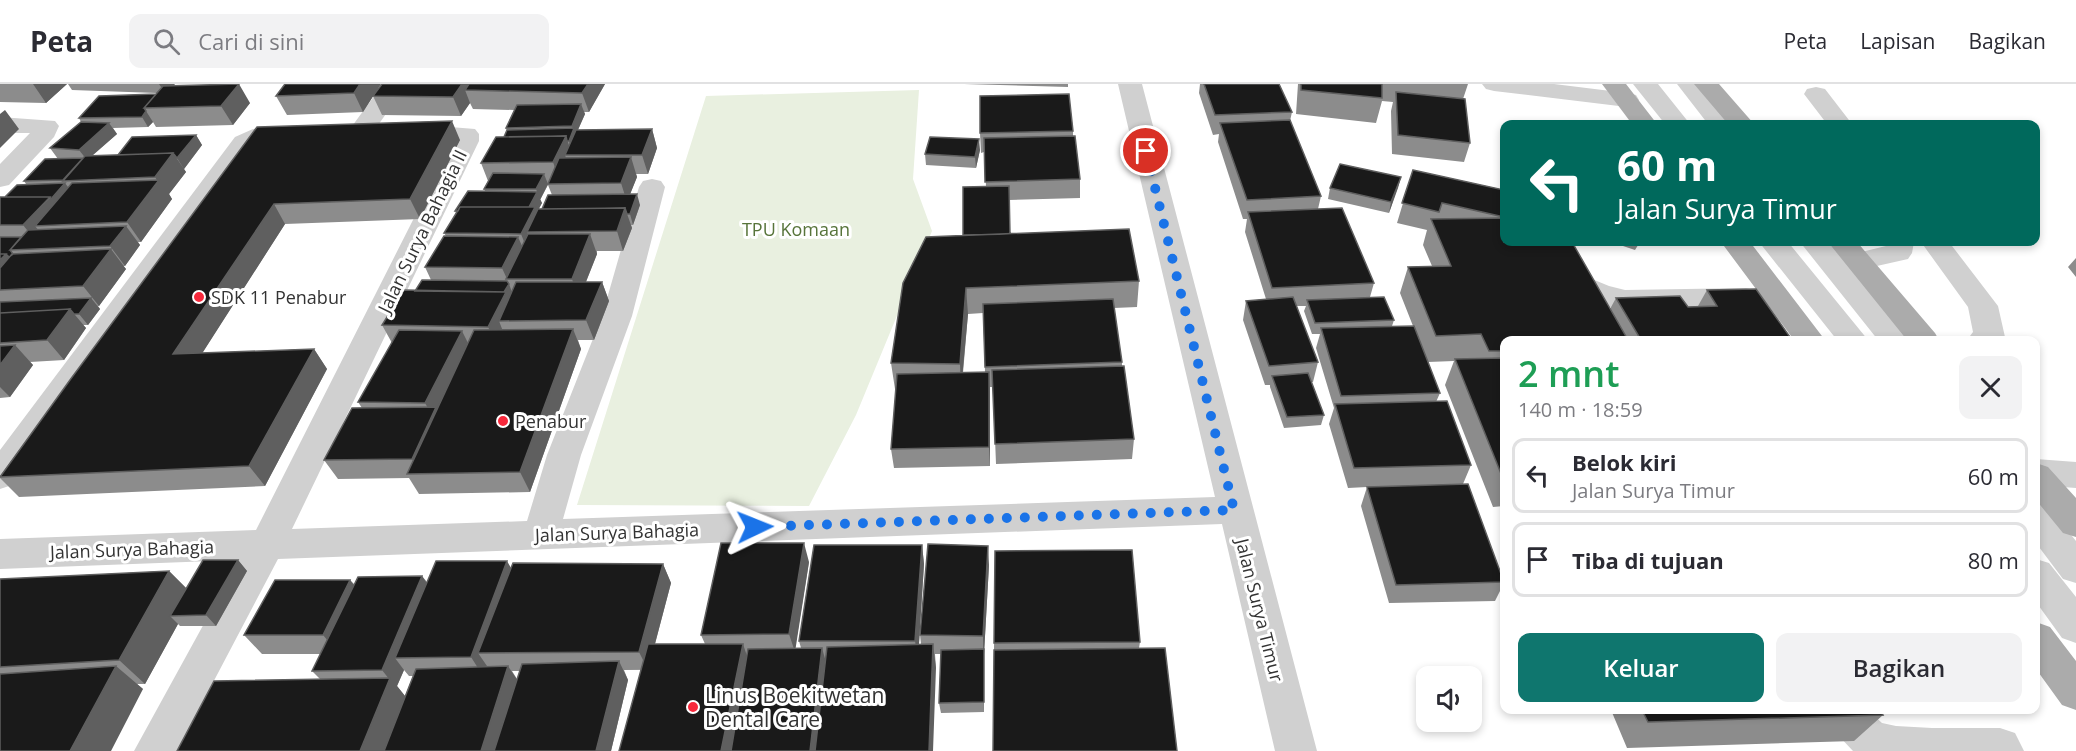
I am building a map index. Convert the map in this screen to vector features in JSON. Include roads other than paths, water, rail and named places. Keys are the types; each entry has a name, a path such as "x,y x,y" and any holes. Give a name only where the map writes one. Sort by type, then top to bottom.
{"main road":[{"path":"1706,84 1738,120"},
{"path":"1620,92 1642,120"},
{"path":"1738,246 1807,336"},
{"path":"1851,251 1921,336"},
{"path":"2040,479 2076,523"},
{"path":"2040,644 2076,692"}],"street":[{"path":"360,133 395,84"},
{"name":"Jalan Surya Timur","path":"1130,84 1234,510 1296,751"},
{"path":"1494,84 1620,92"},
{"path":"1645,84 1675,120"},
{"path":"1689,84 1718,120"},
{"path":"1816,94 1837,120"},
{"path":"0,125 45,126 45,132 0,179"},
{"name":"Jalan Surya Bahagia II","path":"0,476 244,142 263,136 455,132 466,134 466,141 267,544"},
{"path":"541,535 564,455 617,316 652,188"},
{"path":"1776,246 1850,336"},
{"path":"1817,246 1891,336"},
{"path":"1851,251 1898,253 1900,246"},
{"path":"1938,246 1983,306 1990,336"},
{"path":"1570,279 1600,294 1625,300 1778,298"},
{"path":"2040,474 2076,475"},
{"name":"Jalan Surya Bahagia","path":"0,554 1234,510"},
{"path":"2040,523 2076,568"},
{"path":"156,751 267,544"},
{"path":"2040,579 2076,626"},
{"path":"1847,714 1870,739 1900,749 2000,747 2003,751"}],"place":[{"name":"SDK 11 Penabur","path":"199,297"},
{"name":"Penabur","path":"503,421"},
{"name":"Linus Boekitwetan Dental Care","path":"693,707"}],"park label":[{"name":"TPU Komaan","path":"796,229"}]}
